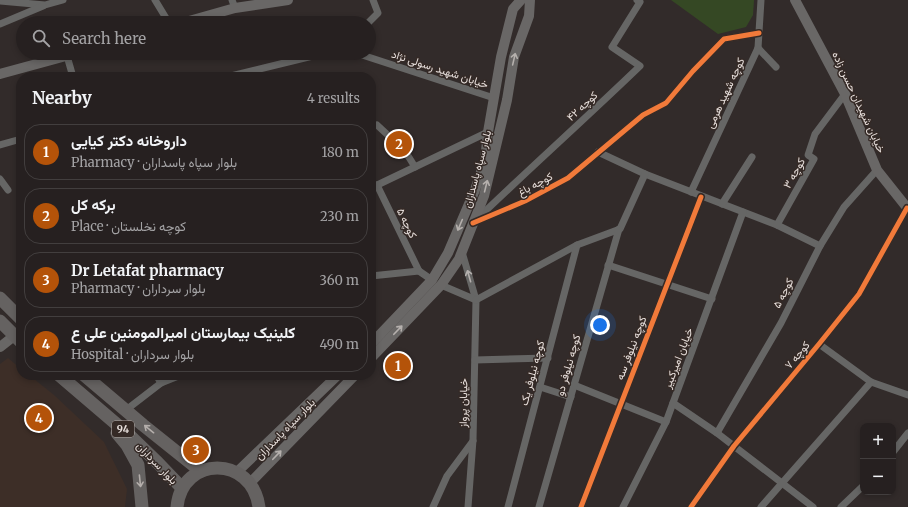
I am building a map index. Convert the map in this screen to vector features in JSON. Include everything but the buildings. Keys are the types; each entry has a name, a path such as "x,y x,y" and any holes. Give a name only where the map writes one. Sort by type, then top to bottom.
{"highway":[{"path":"0,298 16,314"},
{"path":"0,321 16,337"},
{"name":"بلوار سرداران","path":"65,380 128,434 182,488"},
{"name":"بلوار سرداران","path":"90,380 202,471"},
{"path":"91,402 127,444 138,465 142,507"},
{"path":"158,463 169,459 172,453 170,446"},
{"path":"177,507 177,499 182,488 190,478 202,471 219,468 237,472 250,483 258,499 259,507"}],"main road":[{"path":"201,16 234,4 288,0"},
{"name":"بلوار سپاه پاسداران","path":"376,336 432,280 448,253 475,190 485,160 488,132 501,57 513,9 521,0"},
{"name":"بلوار سپاه پاسداران","path":"376,353 441,285 459,259 484,196 507,100 514,57 529,16 530,0"},
{"name":"خیابان شهیدان حسن زاده","path":"795,0 845,94 878,170 907,209"},
{"path":"0,74 52,60"},
{"path":"0,346 16,340"},
{"name":"بلوار سپاه پاسداران","path":"237,472 333,380"},
{"name":"بلوار سپاه پاسداران","path":"250,483 350,380"}],"street":[{"path":"19,16 45,5 63,0"},
{"path":"154,0 164,16"},
{"path":"373,0 378,13 375,16"},
{"name":"کوچه ۴۲","path":"474,223 524,174 582,122 640,66 612,47 640,2 637,0"},
{"name":"کوچه شهید هرمی","path":"691,192 758,48 761,0"},
{"path":"0,1 45,5"},
{"path":"0,24 16,17"},
{"name":"کوچه باغ","path":"474,223 525,201 568,178 643,115 666,103 693,71 724,39 759,33"},
{"path":"758,48 776,67"},
{"path":"68,60 72,72"},
{"path":"248,72 297,60"},
{"name":"خیابان شهید رسولی نژاد","path":"376,60 494,98"},
{"name":"کوچه ۳","path":"777,225 814,159 808,155 815,134 845,94"},
{"path":"377,125 405,151 416,167"},
{"path":"376,186 488,132"},
{"path":"0,145 16,140"},
{"path":"598,152 645,174 701,197 777,225 820,246"},
{"path":"722,204 752,157"},
{"name":"کوچه ۵","path":"717,433 781,323 820,246 844,207 878,170"},
{"name":"کوچه نیلوفر دو","path":"540,507 619,230 645,174"},
{"path":"0,179 8,190"},
{"name":"کوچه ۵","path":"376,191 419,271"},
{"name":"کوچه نیلوفر سه","path":"581,507 701,197"},
{"name":"کوچه ۷","path":"691,507 734,446 859,294 907,209"},
{"name":"خیابان امیرکبیر","path":"623,507 666,422 743,212"},
{"path":"441,285 476,300 577,245 619,230"},
{"name":"کوچه نیلوفر یک","path":"508,507 577,245"},
{"name":"خیابان پرواز","path":"462,252 476,300 473,440 468,507"},
{"path":"608,265 712,299"},
{"path":"376,275 419,271 432,280"},
{"path":"819,344 871,382 908,395"},
{"path":"475,360 548,358"},
{"path":"126,410 161,382 167,380"},
{"path":"761,507 871,382"},
{"path":"574,386 666,422"},
{"path":"540,387 571,398"},
{"path":"673,403 717,433 783,482 813,507"},
{"path":"896,448 908,433"},
{"path":"433,507 447,476 473,440"},
{"path":"840,507 860,489"}],"shaded area":[{"path":"8,358 16,365 16,380 35,380 54,395 104,442 127,489 125,507 0,507 0,364"}],"green space":[{"path":"671,0 754,0 753,15 746,27 718,34"}],"cycle path":[{"path":"473,223 525,201 568,178 643,115 666,103 693,71 724,39 759,33"},
{"path":"581,507 701,197"},
{"path":"691,507 734,446 859,294 907,208"}],"place":[{"name":"برکه کل","path":"399,144"},
{"name":"داروخانه دکتر کیایی","path":"398,366"},
{"name":"کلینیک بیمارستان امیرالمومنین علی ع","path":"39,418"},
{"name":"Dr Letafat pharmacy","path":"196,450"}]}
